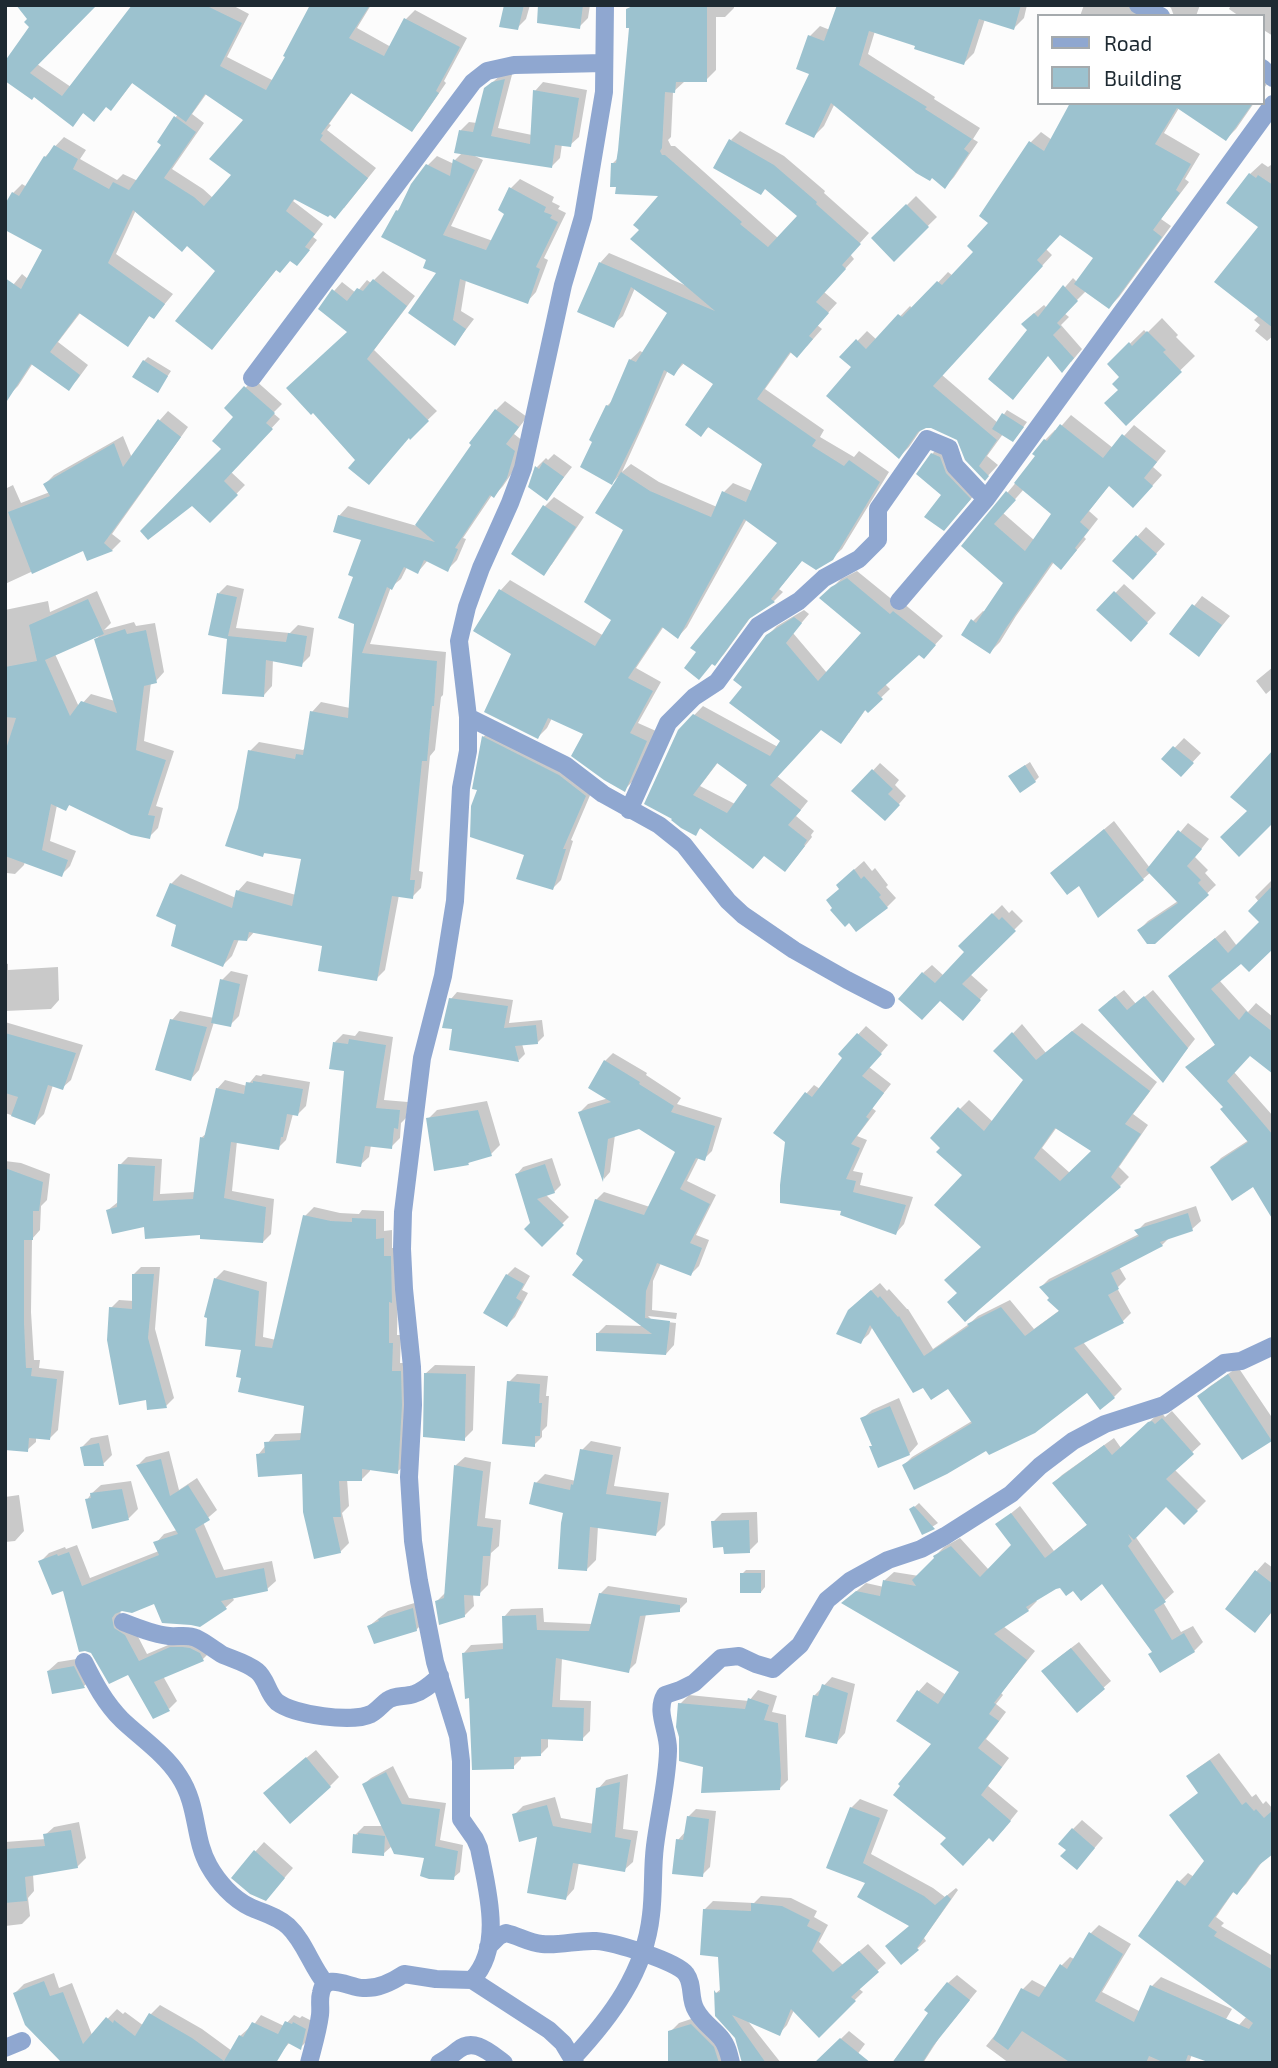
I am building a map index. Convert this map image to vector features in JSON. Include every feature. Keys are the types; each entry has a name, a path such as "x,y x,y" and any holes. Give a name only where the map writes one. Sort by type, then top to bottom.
{"street":[{"path":"472,1980 486,1961 491,1923 479,1848 461,1819 458,1736 440,1676 419,1581 410,1513 412,1367 404,1289 403,1212 422,1058 443,976 454,901 461,788 468,751 468,718 459,641 467,607 481,568 523,468 563,285 583,217 604,92 605,5"},
{"path":"1138,5 1157,14"},
{"path":"252,378 474,82 487,71 514,65 604,62"},
{"path":"899,601 986,499 1273,104"},
{"path":"629,810 668,723 694,697 718,682 758,626 799,600 824,578 859,559 878,540 878,509 927,439 949,448 955,466 986,499"},
{"path":"468,718 565,765 603,794 659,825 678,839 728,901 743,915 794,950 886,1000"},
{"path":"309,2063 318,2025 321,1991 326,1984 335,1981 368,1988 393,1981 404,1974 436,1979 472,1980 549,2029 563,2043 574,2060 615,2008 632,1981 643,1954 651,1917 655,1847 668,1751 668,1732 660,1702 664,1695 694,1683 721,1658 739,1656 773,1669 800,1645 827,1600 849,1581 888,1560 921,1549 945,1536 1012,1494 1040,1465 1073,1441 1105,1424 1164,1405 1224,1363 1241,1361 1273,1346"},
{"path":"123,1622 153,1633 196,1638 227,1657 252,1667 265,1680 267,1689 279,1703 287,1708 315,1714 358,1717 371,1714 388,1699 415,1694 440,1676"},
{"path":"84,1662 103,1698 179,1775 192,1800 208,1866 222,1884 243,1903 270,1914 289,1928 326,1984"},
{"path":"488,1947 506,1933 543,1944 596,1941 659,1959 684,1971 691,1983 694,2007 720,2037 731,2063"},
{"path":"439,2063 465,2045 472,2044 504,2063"}],"building":[{"path":"16,5 97,5 30,73 62,96 132,5 205,5 242,23 220,66 266,90 310,5 370,5 349,38 384,56 404,18 460,47 436,91 439,93 412,132 351,93 321,134 323,135 320,140 368,178 335,219 294,199 286,211 315,234 305,247 310,250 297,266 290,261 280,273 276,270 212,350 175,321 215,271 187,246 182,252 133,210 108,263 165,304 154,319 149,316 128,347 79,313 50,352 80,375 69,391 31,364 5,404 5,278 21,289 42,250 5,230 5,204 12,192 19,196 54,145 78,159 73,169 109,189 113,182 129,190 161,145 157,142 174,116 196,132 164,178 204,206 231,175 209,159 243,120 205,94 186,122 132,83 111,111 106,107 94,122 83,113 73,127 34,97 32,100 5,81 5,61 29,27 24,22 27,19"},
{"path":"504,5 524,5 518,30 499,27"},
{"path":"538,5 583,5 580,29 537,23"},
{"path":"635,5 707,5 707,82 676,82 675,93 665,92 660,151 662,155 768,247 797,216 765,189 761,195 713,168 729,139 774,165 861,244 842,265 846,269 816,302 829,313 809,336 813,339 797,358 790,352 757,399 816,440 812,446 844,466 849,460 880,482 833,560 816,570 802,561 771,599 775,602 749,619 715,666 712,664 699,680 684,668 696,652 690,648 777,543 744,519 678,639 662,627 628,678 653,691 630,733 647,741 625,792 571,756 583,734 548,718 538,739 484,712 511,654 473,631 499,589 595,646 611,620 584,602 623,530 595,513 621,472 650,491 711,517 722,491 746,502 762,464 708,427 701,437 685,425 713,384 682,363 674,376 664,370 643,422 612,485 580,467 592,442 589,440 606,405 609,406 629,359 636,362 667,313 631,287 614,328 577,312 599,262 715,311 630,239 639,230 633,225 658,196 615,194 616,187 610,187 611,163 616,163 618,150 629,28 626,28 626,9"},
{"path":"837,5 1021,5 1014,30 979,19 964,65 869,31 859,65 927,107 925,109 972,139 964,149 969,153 945,189 932,178 930,181 916,173 831,103 814,138 785,124 809,74 796,69 808,35 824,41"},
{"path":"505,79 491,136 530,144 533,90 579,98 571,147 555,145 552,168 454,153 459,130 473,132 484,88 492,82"},
{"path":"1069,105 1252,105 1226,141 1177,108 1155,144 1191,164 1176,190 1180,193 1153,230 1162,237 1109,309 1074,284 1093,258 1060,235 1037,260 1043,266 933,386 997,440 979,466 989,476 985,481 965,460 957,440 931,428 918,432 899,459 826,396 851,367 839,357 856,339 866,349 898,314 902,317 937,281 942,285 973,252 967,246 988,223 979,216 1029,141 1044,151"},
{"path":"453,159 475,170 443,235 486,250 504,214 498,210 509,187 546,207 544,212 552,215 550,218 558,222 536,267 540,269 528,304 460,279 453,320 466,329 455,346 408,313 436,273 423,268 426,260 381,237 411,184 426,164 450,176"},
{"path":"1249,173 1256,178 1258,175 1273,185 1273,328 1214,282 1258,227 1226,203"},
{"path":"906,204 929,227 894,262 871,238"},
{"path":"373,279 407,306 367,359 429,421 410,440 409,438 369,485 348,468 355,460 313,413 311,415 286,388 347,332 318,309 332,289 347,301 357,288 363,291"},
{"path":"1063,285 1078,301 1057,323 1061,327 1053,335 1074,358 1062,373 1048,356 1013,400 988,379 1027,330 1021,324 1034,313 1038,317"},
{"path":"1147,331 1166,350 1163,352 1182,372 1126,426 1104,403 1118,390 1112,384 1119,377 1107,364 1129,342 1132,346"},
{"path":"143,360 168,376 158,393 132,377"},
{"path":"244,386 275,413 266,423 273,429 224,481 238,495 210,523 192,506 148,540 140,531 221,449 212,441 233,417 224,408"},
{"path":"495,409 519,427 506,444 515,451 507,478 494,498 490,495 455,548 458,549 448,572 424,560 418,574 404,567 392,590 387,587 362,653 437,661 427,761 422,761 410,880 415,880 413,899 392,896 377,981 318,971 322,946 249,932 247,941 234,940 223,967 171,946 176,925 156,916 170,883 232,908 236,890 292,906 301,859 264,853 263,857 225,846 238,808 248,750 295,759 296,754 303,755 310,711 348,718 354,624 338,618 353,577 348,575 361,540 333,532 338,515 435,542 415,525 471,445 469,443"},
{"path":"1002,413 1024,427 1013,442 992,429"},
{"path":"158,419 181,437 104,543 113,551 87,561 83,551 32,574 8,512 50,496 43,484 114,443 123,467"},
{"path":"1060,424 1103,458 1122,434 1157,462 1144,478 1153,486 1133,508 1109,486 1080,522 1089,530 1075,548 1077,550 1061,570 1052,562 990,654 961,635 971,619 976,623 1003,583 961,546 1006,491 1016,500 994,524 1025,551 1051,514 1014,483 1035,456 1032,454"},
{"path":"931,453 940,457 946,473 971,499 944,531 924,517 941,495 916,474"},
{"path":"543,462 564,477 547,501 528,487 535,466 539,469"},
{"path":"543,505 576,527 544,576 511,554"},
{"path":"1136,535 1157,554 1133,580 1112,561"},
{"path":"847,578 890,614 893,611 936,645 924,659 919,655 877,693 883,699 868,713 865,710 841,744 821,730 770,785 801,810 788,825 807,840 785,872 764,856 753,869 700,828 696,836 644,804 678,730 693,714 770,756 780,741 729,703 742,687 733,680 766,635 794,617 802,623 786,643 818,681 861,633 819,598","holes":["717,763 747,785 727,813 693,795"]},
{"path":"1114,591 1148,623 1131,642 1096,610"},
{"path":"217,593 237,597 228,636 286,642 288,633 307,636 302,667 266,660 264,697 222,694 227,639 208,635"},
{"path":"88,599 104,634 45,660 70,716 81,701 117,713 94,639 125,629 127,634 146,630 157,683 144,686 136,750 166,760 148,815 155,816 150,839 131,835 69,805 66,811 51,804 42,850 68,860 62,877 5,856 5,752 16,718 5,717 5,667 37,661 29,625"},
{"path":"1192,604 1222,625 1199,657 1169,634"},
{"path":"482,736 559,775 586,796 563,849 566,849 553,890 516,879 524,855 470,837 471,806 477,790 472,789"},
{"path":"1173,746 1194,763 1181,777 1161,759"},
{"path":"1273,750 1273,823 1239,857 1220,837 1247,811 1230,797"},
{"path":"1025,765 1036,782 1020,793 1008,776"},
{"path":"872,769 893,789 888,794 900,805 885,821 851,791"},
{"path":"1104,829 1144,880 1098,918 1079,886 1067,895 1050,873"},
{"path":"1178,830 1202,849 1187,866 1201,880 1198,883 1209,895 1155,944 1147,944 1137,930 1178,903 1146,870"},
{"path":"854,869 861,879 864,876 881,895 879,897 888,908 856,932 849,923 845,927 830,910 832,908 826,900 839,889 836,885"},
{"path":"1273,885 1273,949 1249,972 1241,964 1211,989 1239,1020 1246,1011 1273,1032 1273,1074 1250,1056 1227,1081 1273,1135 1273,1220 1253,1187 1232,1201 1210,1167 1248,1142 1220,1109 1223,1107 1185,1067 1215,1045 1168,976 1215,938 1228,953 1259,922 1248,911"},
{"path":"992,913 999,920 1002,917 1016,931 962,984 981,1000 963,1021 940,1001 922,1020 898,999 922,972 935,983 964,952 958,946"},
{"path":"220,979 240,984 231,1027 211,1023"},
{"path":"1115,996 1127,1010 1144,996 1188,1048 1163,1083 1098,1010"},
{"path":"449,998 508,1006 504,1028 536,1025 538,1044 515,1046 519,1062 449,1050 452,1029 442,1028"},
{"path":"170,1019 207,1027 191,1081 155,1070"},
{"path":"1072,1031 1150,1091 1125,1124 1141,1134 1111,1177 1121,1187 965,1322 947,1302 957,1293 944,1280 981,1247 934,1205 962,1175 936,1152 940,1148 930,1138 958,1107 984,1131 1023,1080 993,1051 1012,1032 1036,1060","holes":["1055,1128 1091,1151 1060,1181 1034,1158"]},
{"path":"5,1033 76,1053 63,1090 48,1085 35,1125 11,1116 18,1097 5,1093"},
{"path":"857,1033 882,1054 862,1076 884,1093 851,1144 860,1148 846,1179 856,1181 853,1192 906,1205 896,1235 840,1215 841,1211 780,1203 785,1142 773,1133 805,1092 812,1097 842,1058 838,1054"},
{"path":"349,1039 386,1045 376,1108 400,1110 398,1129 394,1128 392,1149 365,1146 361,1167 336,1163 344,1071 329,1069 333,1042 348,1044"},
{"path":"604,1060 674,1106 671,1112 715,1126 705,1161 696,1158 680,1189 710,1204 690,1243 702,1248 691,1276 657,1263 646,1291 645,1318 670,1321 666,1355 596,1351 596,1333 652,1334 572,1275 583,1260 576,1254 595,1199 644,1215 675,1152 639,1129 608,1139 603,1182 578,1112 611,1102 588,1088"},
{"path":"246,1082 303,1089 298,1116 287,1114 279,1150 231,1142 224,1198 266,1207 263,1243 200,1239 200,1235 145,1239 144,1227 112,1234 106,1210 117,1207 118,1164 155,1166 153,1201 193,1199 200,1137 204,1138 216,1088 244,1094"},
{"path":"478,1110 492,1156 468,1163 469,1165 434,1171 426,1118"},
{"path":"545,1164 555,1193 537,1199 564,1225 542,1247 524,1229 530,1223 515,1174"},
{"path":"5,1168 43,1182 39,1211 33,1211 33,1240 24,1240 26,1368 32,1368 31,1376 57,1379 50,1440 29,1438 28,1452 5,1450"},
{"path":"1188,1213 1193,1231 1160,1242 1163,1246 1111,1273 1119,1289 1108,1295 1124,1323 1074,1348 1115,1398 1100,1410 1087,1393 1035,1433 989,1455 986,1451 914,1490 902,1465 972,1423 948,1389 931,1400 923,1388 913,1393 870,1325 861,1344 836,1334 848,1310 871,1290 899,1316 924,1356 969,1326 967,1324 1001,1307 1025,1336 1059,1311 1047,1300 1049,1298 1039,1287 1139,1236 1134,1230"},
{"path":"303,1215 331,1221 376,1219 376,1239 384,1238 384,1256 391,1256 389,1343 393,1343 392,1371 401,1371 398,1474 362,1469 362,1481 339,1481 341,1517 333,1517 341,1553 314,1559 303,1512 302,1474 258,1477 256,1454 265,1453 264,1442 300,1440 304,1406 238,1392 241,1378 236,1377 241,1350 205,1346 207,1318 204,1317 214,1278 259,1291 255,1346 272,1348"},
{"path":"132,1274 154,1274 148,1338 167,1408 147,1410 146,1400 119,1405 107,1340 109,1307 132,1309"},
{"path":"506,1274 524,1284 516,1298 522,1302 507,1327 483,1313"},
{"path":"424,1373 466,1374 465,1441 423,1437"},
{"path":"1228,1374 1272,1441 1242,1460 1197,1396"},
{"path":"507,1381 540,1384 540,1436 535,1436 535,1447 502,1444"},
{"path":"890,1406 910,1455 878,1468 860,1418"},
{"path":"1162,1418 1194,1454 1166,1479 1198,1511 1184,1525 1166,1507 1134,1540 1128,1534 1132,1541 1128,1546 1166,1602 1154,1610 1172,1640 1184,1633 1195,1652 1160,1673 1148,1654 1152,1652 1102,1584 1081,1601 1073,1591 1066,1596 1060,1588 1056,1589 1026,1607 1029,1611 994,1634 1027,1660 994,1703 996,1704 989,1714 999,1721 978,1748 1002,1767 981,1795 1011,1821 993,1842 989,1838 963,1866 940,1844 946,1838 893,1795 900,1786 898,1784 931,1744 896,1721 917,1690 938,1704 959,1672 841,1603 856,1591 880,1596 883,1580 916,1586 912,1580 933,1556 951,1546 980,1577 1011,1545 995,1524 1011,1513 1045,1558 1087,1525 1052,1483 1104,1445 1112,1455 1148,1422 1155,1424"},
{"path":"99,1443 104,1466 84,1466 80,1447"},
{"path":"580,1449 613,1455 606,1494 661,1502 656,1536 590,1527 587,1571 558,1569 563,1513 529,1504 534,1482 570,1490"},
{"path":"161,1459 170,1496 188,1485 210,1520 195,1529 216,1578 264,1568 268,1591 221,1601 227,1609 200,1627 162,1623 154,1604 132,1613 122,1611 115,1614 112,1618 114,1628 125,1635 139,1661 170,1647 183,1647 200,1653 204,1661 154,1682 170,1711 153,1719 128,1675 109,1684 91,1653 79,1652 63,1591 52,1595 38,1561 69,1552 82,1586 159,1555 153,1542 178,1534 136,1465"},
{"path":"454,1465 483,1471 477,1526 493,1528 490,1556 483,1556 480,1596 464,1595 465,1617 439,1625 435,1601 444,1598"},
{"path":"122,1489 129,1520 92,1529 85,1499 91,1498 90,1493"},
{"path":"914,1506 935,1529 922,1535 909,1509"},
{"path":"749,1520 750,1553 724,1554 723,1547 713,1548 711,1521"},
{"path":"1255,1570 1273,1584 1273,1610 1255,1633 1225,1609"},
{"path":"740,1573 761,1573 761,1593 740,1593"},
{"path":"599,1593 680,1605 680,1612 640,1616 629,1673 556,1658 552,1707 584,1708 583,1741 541,1739 541,1756 514,1757 514,1769 472,1770 469,1698 465,1699 462,1653 503,1649 502,1616 536,1615 537,1630 589,1631"},
{"path":"413,1608 417,1631 374,1644 367,1626 379,1621 378,1619"},
{"path":"1071,1648 1105,1689 1077,1713 1041,1671"},
{"path":"74,1666 85,1688 52,1694 47,1671"},
{"path":"822,1684 848,1693 837,1744 805,1737 813,1695 818,1696"},
{"path":"748,1698 769,1705 764,1720 778,1723 780,1790 701,1793 703,1767 679,1761 679,1737 676,1727 678,1703 745,1709"},
{"path":"306,1757 331,1787 290,1824 263,1793"},
{"path":"1210,1760 1242,1805 1246,1802 1264,1818 1273,1810 1273,1854 1259,1865 1237,1895 1233,1892 1208,1926 1217,1932 1214,1936 1273,1970 1273,2063 1211,2063 1188,2055 1185,2063 1165,2063 1149,2056 1146,2063 1071,2063 1022,2031 1008,2050 993,2039 1021,1988 1039,1997 1060,1964 1067,1969 1089,1932 1123,1954 1095,2001 1134,2022 1150,1985 1249,2029 1253,2023 1138,1936 1177,1880 1185,1886 1204,1861 1169,1815 1198,1793 1186,1776"},
{"path":"386,1772 402,1804 440,1809 435,1846 458,1851 454,1880 420,1876 424,1858 394,1854 362,1784"},
{"path":"620,1782 615,1837 631,1840 625,1872 573,1863 566,1900 527,1893 537,1837 519,1842 512,1814 547,1805 553,1826 591,1833 596,1788"},
{"path":"850,1807 880,1818 863,1863 924,1896 935,1905 947,1895 951,1899 917,1948 919,1950 901,1965 885,1946 909,1926 857,1897 865,1883 826,1868"},
{"path":"687,1816 709,1819 703,1877 672,1874 676,1839 683,1840"},
{"path":"1072,1828 1095,1848 1077,1870 1060,1856 1066,1850 1058,1844"},
{"path":"71,1830 78,1868 25,1877 27,1901 5,1903 5,1849 45,1846 43,1834"},
{"path":"353,1834 385,1836 384,1856 352,1853"},
{"path":"254,1850 285,1878 266,1901 250,1894 231,1878"},
{"path":"751,1903 782,1906 810,1920 807,1926 821,1933 812,1951 833,1972 859,1951 879,1972 851,1997 856,2001 819,2038 791,2009 780,2036 732,2015 766,2063 742,2063 735,2038 715,2016 714,1990 716,1993 720,1992 718,1957 700,1955 703,1909 751,1911"},
{"path":"44,1981 50,1996 63,1992 83,2044 106,2017 135,2036 149,2013 192,2038 224,2061 239,2035 243,2037 252,2022 278,2034 285,2021 306,2029 301,2050 288,2043 276,2063 62,2063 25,2025 13,1993"},
{"path":"947,1982 970,2000 922,2063 892,2063 928,2013 924,2010"},
{"path":"691,2024 714,2047 719,2063 668,2063 668,2031"},
{"path":"840,2038 871,2063 814,2063"}]}
